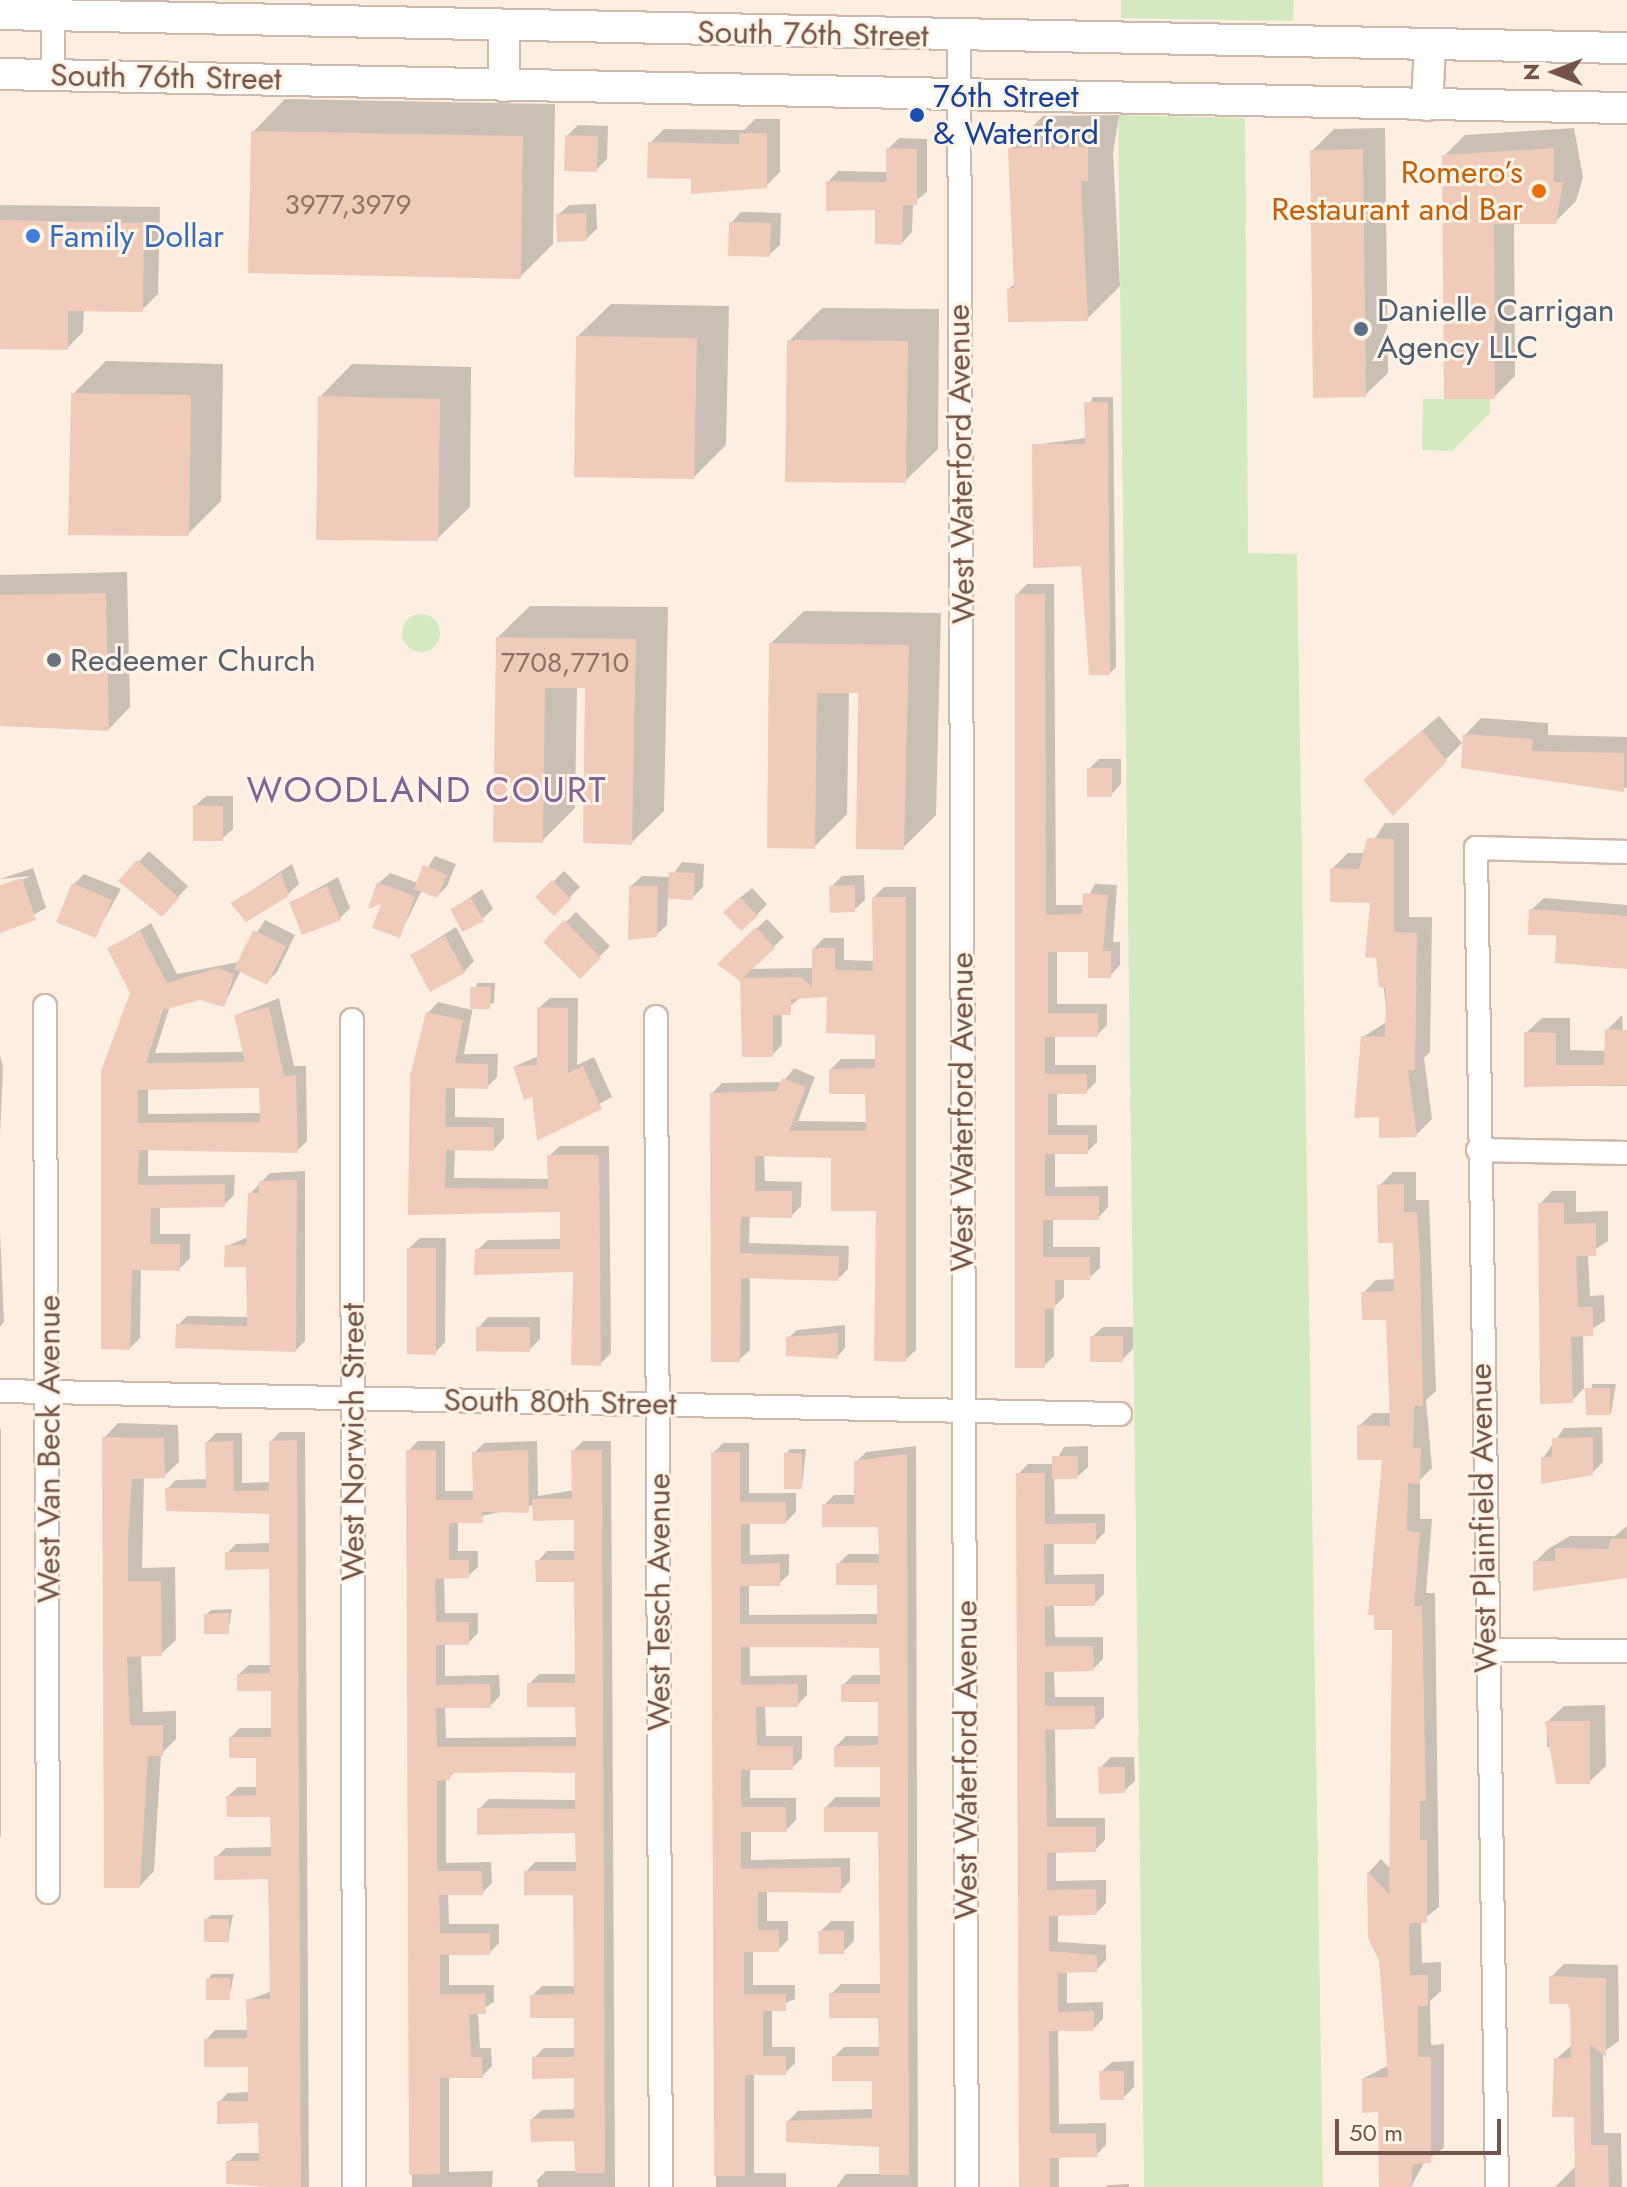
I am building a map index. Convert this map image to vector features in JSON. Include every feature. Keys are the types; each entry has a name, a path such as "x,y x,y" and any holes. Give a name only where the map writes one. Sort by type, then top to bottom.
{"main road":[{"name":"South 76th Street","path":"26,13 959,37 1627,48"},
{"path":"504,26 504,86"},
{"path":"1427,105 1430,45"},
{"name":"South 76th Street","path":"0,74 958,98 1627,108"}],"street":[{"path":"26,13 53,75"},
{"name":"West Waterford Avenue","path":"959,37 967,2187"},
{"name":"West Plainfield Avenue","path":"1497,2187 1485,1650 1476,848 1627,852"},
{"name":"West Van Beck Avenue","path":"45,1006 49,1392 48,1892"},
{"name":"West Tesch Avenue","path":"656,1017 661,2187"},
{"name":"West Norwich Street","path":"352,1020 354,2187"},
{"path":"1478,1150 1627,1153"},
{"name":"South 80th Street","path":"0,1391 1120,1414"},
{"path":"1485,1650 1627,1651"}],"green space":[{"path":"1121,0 1294,0 1293,21 1121,18"},
{"path":"1118,115 1245,118 1248,553 1297,554 1323,2187 1144,2187"},
{"path":"1423,399 1490,399 1490,413 1452,451 1422,450"},
{"path":"421,614 435,619 440,633 435,647 421,652 407,647 402,633 407,619"}],"building":[{"path":"251,131 523,136 521,279 248,273"},
{"path":"739,133 767,133 767,188 691,194 691,179 647,178 648,142 739,144"},
{"path":"565,135 598,136 597,172 564,171"},
{"path":"1088,147 1088,181 1081,181 1088,321 1008,322 1007,289 1014,288 1008,148"},
{"path":"886,148 917,149 917,205 903,205 902,245 875,244 875,210 826,211 826,181 886,182"},
{"path":"1554,148 1554,182 1563,182 1556,224 1494,224 1495,399 1444,399 1442,155"},
{"path":"1363,149 1366,397 1313,398 1310,150"},
{"path":"586,213 587,241 557,242 556,214"},
{"path":"0,220 144,223 143,312 68,311 68,350 0,349"},
{"path":"729,222 771,223 770,257 728,256"},
{"path":"576,336 697,338 694,479 574,477"},
{"path":"787,340 908,341 906,483 785,482"},
{"path":"71,393 191,395 189,536 68,535"},
{"path":"318,396 440,399 438,541 316,540"},
{"path":"1084,402 1108,402 1110,675 1089,675 1081,566 1033,568 1032,444 1085,444"},
{"name":"Redeemer Church","path":"106,593 109,731 0,726 0,595"},
{"path":"1015,594 1045,594 1046,915 1082,914 1083,893 1108,895 1103,951 1111,951 1111,978 1088,978 1088,952 1048,952 1048,1013 1098,1013 1098,1037 1045,1037 1045,1074 1087,1074 1087,1094 1048,1094 1048,1135 1088,1135 1088,1154 1045,1154 1045,1196 1099,1196 1099,1220 1043,1220 1043,1257 1090,1257 1090,1280 1055,1280 1055,1309 1045,1309 1045,1368 1015,1368"},
{"path":"496,637 636,639 632,845 583,843 585,688 545,688 543,843 493,842"},
{"path":"769,643 909,645 904,850 856,849 858,693 817,693 815,849 767,848"},
{"path":"1422,730 1447,761 1393,816 1363,780"},
{"path":"1463,734 1533,739 1532,751 1624,753 1624,792 1461,768"},
{"path":"1087,768 1112,768 1112,797 1087,797"},
{"path":"193,805 223,806 223,841 193,841"},
{"path":"1367,838 1394,839 1394,932 1417,933 1415,1070 1408,1070 1417,1137 1379,1138 1379,1117 1354,1118 1361,1036 1385,1037 1386,988 1379,987 1376,958 1365,957 1370,903 1330,902 1330,868 1359,869"},
{"path":"137,860 179,898 162,917 118,881"},
{"path":"423,865 447,875 437,898 414,889"},
{"path":"669,872 695,873 693,900 668,899"},
{"path":"281,873 289,896 246,922 230,903"},
{"path":"22,878 36,920 0,933 0,885"},
{"path":"552,880 571,899 554,916 535,897"},
{"path":"377,882 415,896 400,938 372,928 381,904 368,909"},
{"path":"72,883 112,900 96,938 56,922"},
{"path":"855,885 855,912 830,913 829,886"},
{"path":"327,886 341,920 302,935 289,902"},
{"path":"629,886 658,886 657,937 628,940"},
{"path":"740,897 758,916 741,931 723,912"},
{"path":"872,897 906,897 906,1362 874,1361 876,1211 831,1211 831,1158 755,1156 755,1191 792,1191 792,1218 741,1217 740,1253 839,1256 838,1281 741,1278 740,1362 711,1362 710,1093 777,1091 782,1078 806,1087 789,1131 866,1131 865,1094 829,1094 829,1069 875,1068 875,1035 826,1033 827,997 791,999 791,1015 773,1015 773,1057 742,1057 740,981 717,964 756,927 775,948 743,978 802,977 812,988 812,948 835,948 835,970 873,971"},
{"path":"471,898 484,921 462,932 450,909"},
{"path":"1529,909 1627,916 1627,969 1555,963 1556,935 1528,935"},
{"path":"564,920 601,958 580,979 543,942"},
{"path":"253,930 286,946 267,985 234,969"},
{"path":"140,931 167,983 217,968 234,974 224,1007 200,1000 163,1010 146,1063 245,1062 234,1015 269,1007 284,1076 296,1075 298,1153 139,1150 138,1185 225,1184 225,1207 151,1208 150,1244 180,1244 180,1271 132,1270 130,1350 101,1349 101,1071 130,993 107,948","holes":["259,1088 260,1122 138,1123 138,1090"]},
{"path":"445,936 465,973 430,992 410,955"},
{"path":"470,987 491,987 490,1009 470,1009"},
{"path":"537,1007 568,1008 568,1073 583,1066 602,1109 537,1141 532,1097 524,1100 513,1066 537,1065"},
{"path":"426,1012 463,1020 455,1063 488,1064 488,1089 446,1088 445,1127 494,1127 494,1151 446,1150 445,1188 548,1189 547,1155 599,1155 601,1366 571,1365 573,1272 474,1275 475,1249 560,1249 560,1212 408,1215 410,1076"},
{"path":"1605,1029 1627,1030 1627,1085 1524,1087 1524,1032 1556,1033 1556,1065 1604,1065"},
{"path":"297,1180 296,1352 175,1348 176,1324 247,1326 246,1267 224,1267 225,1245 246,1245 248,1193 259,1193 259,1181"},
{"path":"1404,1184 1404,1212 1417,1212 1420,1257 1423,1406 1414,1406 1413,1448 1421,1448 1420,1484 1408,1483 1407,1531 1420,1532 1414,1606 1422,1606 1426,1801 1420,1801 1420,1840 1427,1840 1427,1923 1409,1923 1410,1975 1428,1975 1428,2006 1418,2006 1418,2057 1431,2057 1431,2163 1413,2164 1411,2187 1379,2187 1378,2112 1362,2113 1362,2078 1388,2077 1379,1961 1368,1938 1367,1871 1389,1894 1392,1630 1374,1630 1374,1615 1368,1615 1382,1460 1357,1460 1357,1425 1390,1426 1386,1320 1362,1320 1361,1292 1394,1291 1393,1243 1378,1243 1377,1185"},
{"path":"1538,1203 1564,1203 1564,1224 1596,1223 1596,1256 1576,1256 1578,1307 1593,1307 1593,1336 1571,1337 1573,1403 1540,1404"},
{"path":"407,1248 436,1248 436,1355 407,1354"},
{"path":"476,1327 530,1327 530,1352 476,1351"},
{"path":"838,1333 838,1359 786,1356 786,1337"},
{"path":"1090,1336 1123,1336 1123,1362 1090,1362"},
{"path":"1585,1388 1610,1388 1610,1415 1586,1415"},
{"path":"102,1437 164,1438 165,1478 132,1479 128,1540 128,1581 161,1581 162,1656 127,1657 130,1725 163,1725 163,1756 148,1756 140,1888 104,1888"},
{"path":"1593,1437 1593,1475 1541,1484 1541,1457 1552,1457 1552,1438"},
{"path":"297,1440 301,2187 270,2187 226,2184 226,2161 259,2161 258,2123 217,2124 217,2101 248,2101 248,2067 204,2067 204,2039 247,2038 246,1999 270,1999 268,1879 214,1880 214,1856 271,1856 270,1817 227,1817 226,1796 256,1795 256,1758 229,1758 229,1737 271,1737 271,1691 237,1691 237,1674 270,1673 269,1569 225,1570 225,1552 269,1552 269,1514 166,1511 165,1488 206,1488 205,1442 233,1441 234,1491 269,1491 269,1441"},
{"path":"406,1450 436,1450 436,1500 473,1500 472,1452 528,1450 529,1513 482,1512 483,1523 449,1523 449,1560 469,1560 469,1578 435,1579 436,1622 469,1622 469,1645 436,1645 436,1685 490,1684 491,1708 436,1708 437,1747 490,1747 576,1746 575,1707 527,1707 527,1683 575,1683 574,1582 536,1582 535,1560 574,1560 574,1520 533,1521 532,1499 572,1499 571,1450 602,1450 605,2173 575,2173 574,2141 531,2142 530,2119 574,2118 574,2078 532,2079 532,2057 574,2057 574,2018 530,2018 530,1995 574,1994 573,1895 524,1895 524,1871 576,1871 575,1833 477,1835 477,1808 575,1809 575,1773 519,1772 450,1773 450,1780 437,1781 437,1871 482,1871 483,1895 439,1895 440,1933 490,1933 490,1955 440,1955 440,1994 485,1994 486,2014 469,2014 471,2057 482,2057 483,2078 440,2078 440,2174 409,2175"},
{"path":"711,1452 740,1452 740,1502 786,1502 786,1524 741,1524 741,1564 780,1563 780,1586 740,1586 740,1624 877,1624 877,1585 836,1585 836,1563 879,1563 878,1527 822,1527 822,1504 854,1504 854,1461 907,1454 909,2175 879,2175 879,2147 786,2142 786,2121 872,2118 872,2081 832,2081 832,2056 879,2056 878,2018 829,2018 829,1993 880,1993 878,1832 824,1832 824,1807 880,1807 880,1767 834,1767 834,1746 878,1745 878,1702 841,1702 841,1684 880,1684 879,1648 741,1647 741,1685 798,1684 798,1707 756,1707 757,1746 793,1746 793,1770 741,1770 741,1807 786,1807 787,1832 741,1832 741,1869 841,1867 841,1893 758,1892 758,1930 779,1930 779,1952 744,1952 744,1994 786,1994 786,2011 763,2011 763,2056 786,2056 786,2075 745,2075 745,2176 714,2176"},
{"path":"784,1453 802,1453 802,1489 784,1489"},
{"path":"1052,1456 1078,1456 1078,1479 1052,1479"},
{"path":"1016,1473 1045,1473 1045,1524 1096,1523 1096,1544 1044,1544 1045,1584 1095,1584 1095,1606 1045,1606 1045,1646 1093,1646 1094,1671 1045,1672 1045,1706 1095,1706 1095,1729 1045,1730 1047,1827 1096,1827 1096,1852 1047,1853 1047,1890 1096,1889 1097,1915 1049,1916 1049,1951 1097,1955 1097,1972 1058,1973 1058,2012 1094,2011 1094,2031 1049,2031 1050,2133 1096,2133 1097,2157 1050,2158 1050,2187 1019,2187"},
{"path":"1610,1539 1627,1539 1627,1578 1533,1591 1533,1561 1555,1561 1555,1548 1609,1549"},
{"path":"229,1613 229,1634 204,1634 204,1614"},
{"path":"1545,1721 1590,1721 1590,1784 1556,1784"},
{"path":"1098,1767 1125,1767 1125,1793 1099,1794"},
{"path":"204,1919 229,1919 229,1942 204,1942"},
{"path":"844,1930 844,1954 819,1954 818,1931"},
{"path":"1549,1976 1606,1978 1606,2057 1590,2044 1591,2145 1608,2145 1609,2187 1575,2187 1574,2117 1552,2117 1554,2058 1571,2058 1570,2010 1568,2004 1549,2004"},
{"path":"206,1978 230,1978 230,2000 206,2000"},
{"path":"1099,2071 1124,2071 1124,2100 1100,2100"}],"place":[{"name":"76th Street & Waterford","path":"917,115"},
{"name":"Romero’s Restaurant and Bar","path":"1539,191"},
{"name":"Family Dollar","path":"33,236"},
{"name":"Danielle Carrigan Agency LLC","path":"1361,329"},
{"name":"Redeemer Church","path":"54,660"}],"district":[{"name":"WOODLAND COURT","path":"427,790"}]}
